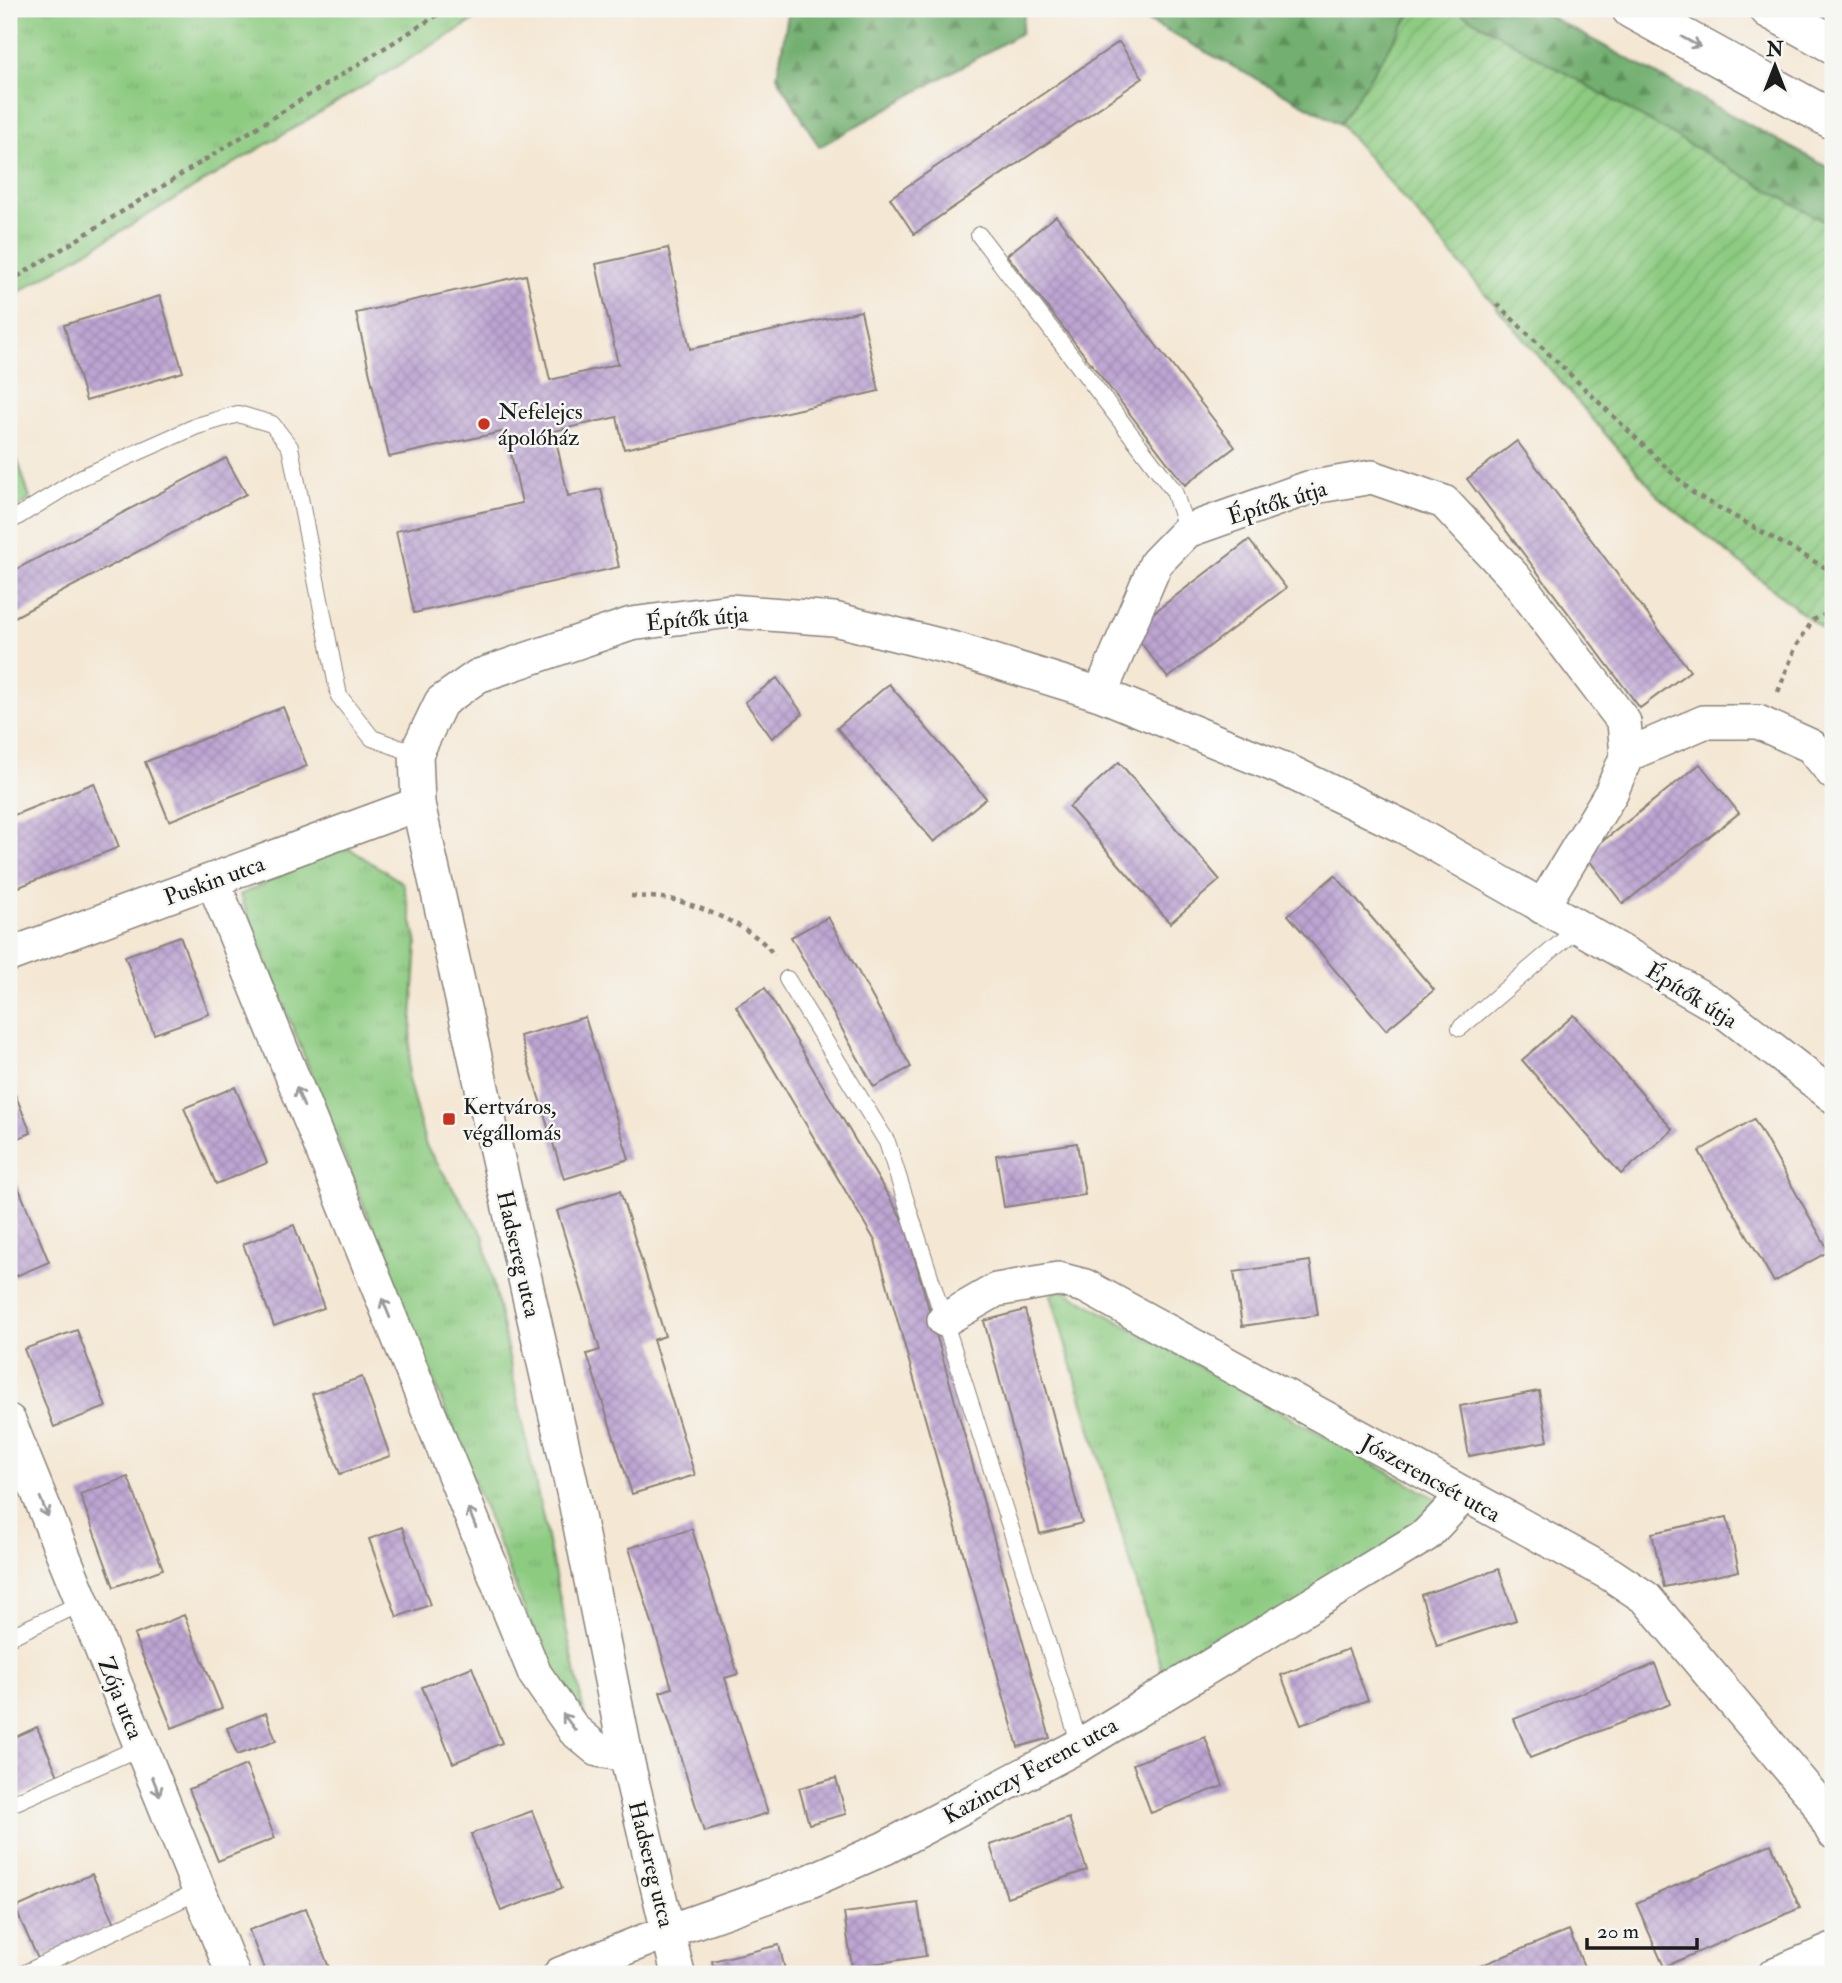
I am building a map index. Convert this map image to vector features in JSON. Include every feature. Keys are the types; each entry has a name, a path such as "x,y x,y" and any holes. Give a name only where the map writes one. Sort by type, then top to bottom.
{"highway":[{"path":"1631,9 1833,120"},
{"path":"1769,9 1833,44"}],"street":[{"name":"Építők útja","path":"1100,694 1156,563 1187,531 1308,488 1372,477 1444,502 1515,578 1624,722 1626,755 1611,793 1542,907"},
{"name":"Építők útja","path":"416,754 441,702 478,676 631,624 730,611 834,619 955,649 1100,694 1310,781 1406,828 1720,1008 1833,1096"},
{"path":"1626,755 1704,722 1758,722 1811,746 1833,773"},
{"name":"Hadsereg utca","path":"416,754 418,804 575,1496 626,1755 678,1974"},
{"name":"Puskin utca","path":"9,955 418,804"},
{"path":"213,881 535,1674 575,1730 598,1750 626,1755"},
{"name":"Jószerencsét utca","path":"944,1320 996,1290 1058,1279 1084,1286 1609,1574 1646,1598 1815,1800 1833,1832"},
{"name":"Zója utca","path":"9,1421 23,1471 82,1602 233,1974"},
{"name":"Kazinczy Ferenc utca","path":"560,1974 669,1931 808,1882 885,1848 1080,1745 1426,1535 1463,1496"},
{"path":"1775,1974 1833,1950"}],"lane":[{"path":"979,235 1174,491 1187,531"},
{"path":"9,522 82,477 197,426 238,414 272,424 290,447 339,696 372,738 416,754"},
{"path":"1460,1028 1578,928"},
{"path":"787,979 887,1142 1080,1745"},
{"path":"9,1637 82,1602"},
{"path":"9,1805 141,1747"},
{"path":"23,1974 199,1891"}],"path":[{"path":"9,282 447,9"},
{"path":"1497,304 1693,493 1833,572"},
{"path":"1758,722 1778,693 1796,646 1813,620 1833,611"},
{"path":"631,896 674,900 743,928 768,945 787,979"}],"green space":[{"path":"9,9 493,9 9,298"},
{"path":"789,9 1025,9 1021,33 819,147 777,76"},
{"path":"1126,9 1414,9 1340,124"},
{"path":"1414,9 1454,9 1833,227 1833,638 1661,499 1340,124"},
{"path":"1454,9 1536,9 1833,170 1833,227"},
{"path":"9,434 30,498 9,518"},
{"path":"344,845 403,883 417,943 408,1079 426,1146 483,1235 590,1741 548,1668 240,895"},
{"path":"1061,1289 1440,1501 1413,1537 1167,1686 1051,1295"}],"building":[{"path":"1119,42 1143,78 914,234 890,198"},
{"path":"1056,216 1235,447 1185,485 1007,255"},
{"name":"Nefelejcs ápolóház","path":"668,248 690,349 861,311 879,391 624,449 617,417 554,431 568,496 601,489 619,567 414,613 396,531 522,503 506,431 389,457 356,313 526,275 550,380 618,364 596,264"},
{"path":"160,296 183,372 86,401 64,325"},
{"path":"1517,441 1690,671 1640,708 1467,479"},
{"path":"226,458 246,494 9,620 9,573"},
{"path":"1249,540 1286,588 1168,678 1131,630"},
{"path":"777,678 803,714 772,738 745,702"},
{"path":"889,684 986,798 934,842 837,728"},
{"path":"283,707 307,766 169,821 145,762"},
{"path":"1119,762 1220,880 1170,923 1069,807"},
{"path":"1700,764 1739,813 1623,904 1585,855"},
{"path":"94,783 119,847 9,891 9,817"},
{"path":"1335,875 1434,990 1386,1030 1288,915"},
{"path":"828,917 911,1067 874,1087 791,937"},
{"path":"180,936 209,1014 154,1034 125,956"},
{"path":"765,988 905,1224 1050,1738 1018,1747 875,1241 736,1006"},
{"path":"1574,1015 1673,1130 1621,1174 1522,1060"},
{"path":"585,1017 629,1159 564,1179 520,1036"},
{"path":"235,1087 267,1163 216,1184 184,1108"},
{"path":"15,1094 31,1133 9,1142 9,1097"},
{"path":"1754,1119 1829,1251 1774,1282 1699,1151"},
{"path":"1077,1143 1085,1195 1004,1207 996,1155"},
{"path":"17,1184 49,1262 9,1279 9,1187"},
{"path":"620,1191 665,1336 653,1340 695,1475 632,1494 587,1354 600,1350 557,1211"},
{"path":"294,1225 324,1308 274,1326 243,1244"},
{"path":"1310,1261 1318,1315 1242,1326 1234,1272"},
{"path":"1025,1310 1082,1523 1040,1534 984,1321"},
{"path":"77,1330 106,1407 54,1427 24,1349"},
{"path":"362,1377 390,1456 340,1474 312,1394"},
{"path":"1539,1391 1548,1441 1469,1456 1460,1406"},
{"path":"128,1477 163,1569 114,1587 80,1494"},
{"path":"1727,1517 1739,1571 1664,1587 1652,1533"},
{"path":"402,1527 430,1605 397,1617 369,1539"},
{"path":"692,1529 738,1674 725,1678 768,1813 704,1832 660,1692 672,1688 629,1548"},
{"path":"1499,1569 1516,1620 1437,1646 1421,1595"},
{"path":"184,1615 222,1708 172,1728 134,1635"},
{"path":"1348,1649 1368,1700 1301,1725 1281,1675"},
{"path":"1655,1664 1670,1704 1530,1758 1514,1719"},
{"path":"472,1667 502,1743 453,1763 422,1687"},
{"path":"266,1713 276,1741 237,1755 227,1728"},
{"path":"37,1727 59,1778 9,1801 9,1740"},
{"path":"1205,1737 1223,1786 1151,1813 1133,1764"},
{"path":"246,1765 275,1838 218,1861 189,1789"},
{"path":"836,1778 846,1814 809,1824 799,1788"},
{"path":"532,1811 562,1888 501,1911 471,1834"},
{"path":"1069,1818 1087,1870 1007,1897 990,1845"},
{"path":"1771,1844 1800,1908 1664,1967 1636,1903"},
{"path":"92,1874 115,1923 38,1959 15,1908"},
{"path":"918,1903 926,1956 852,1967 844,1913"},
{"path":"306,1908 331,1973 266,1974 249,1930"},
{"path":"1569,1930 1587,1974 1460,1974"},
{"path":"779,1945 786,1974 715,1974 712,1961"}],"place":[{"name":"Nefelejcs ápolóház","path":"484,424"},
{"name":"Kertváros, végállomás","path":"449,1119"}]}
